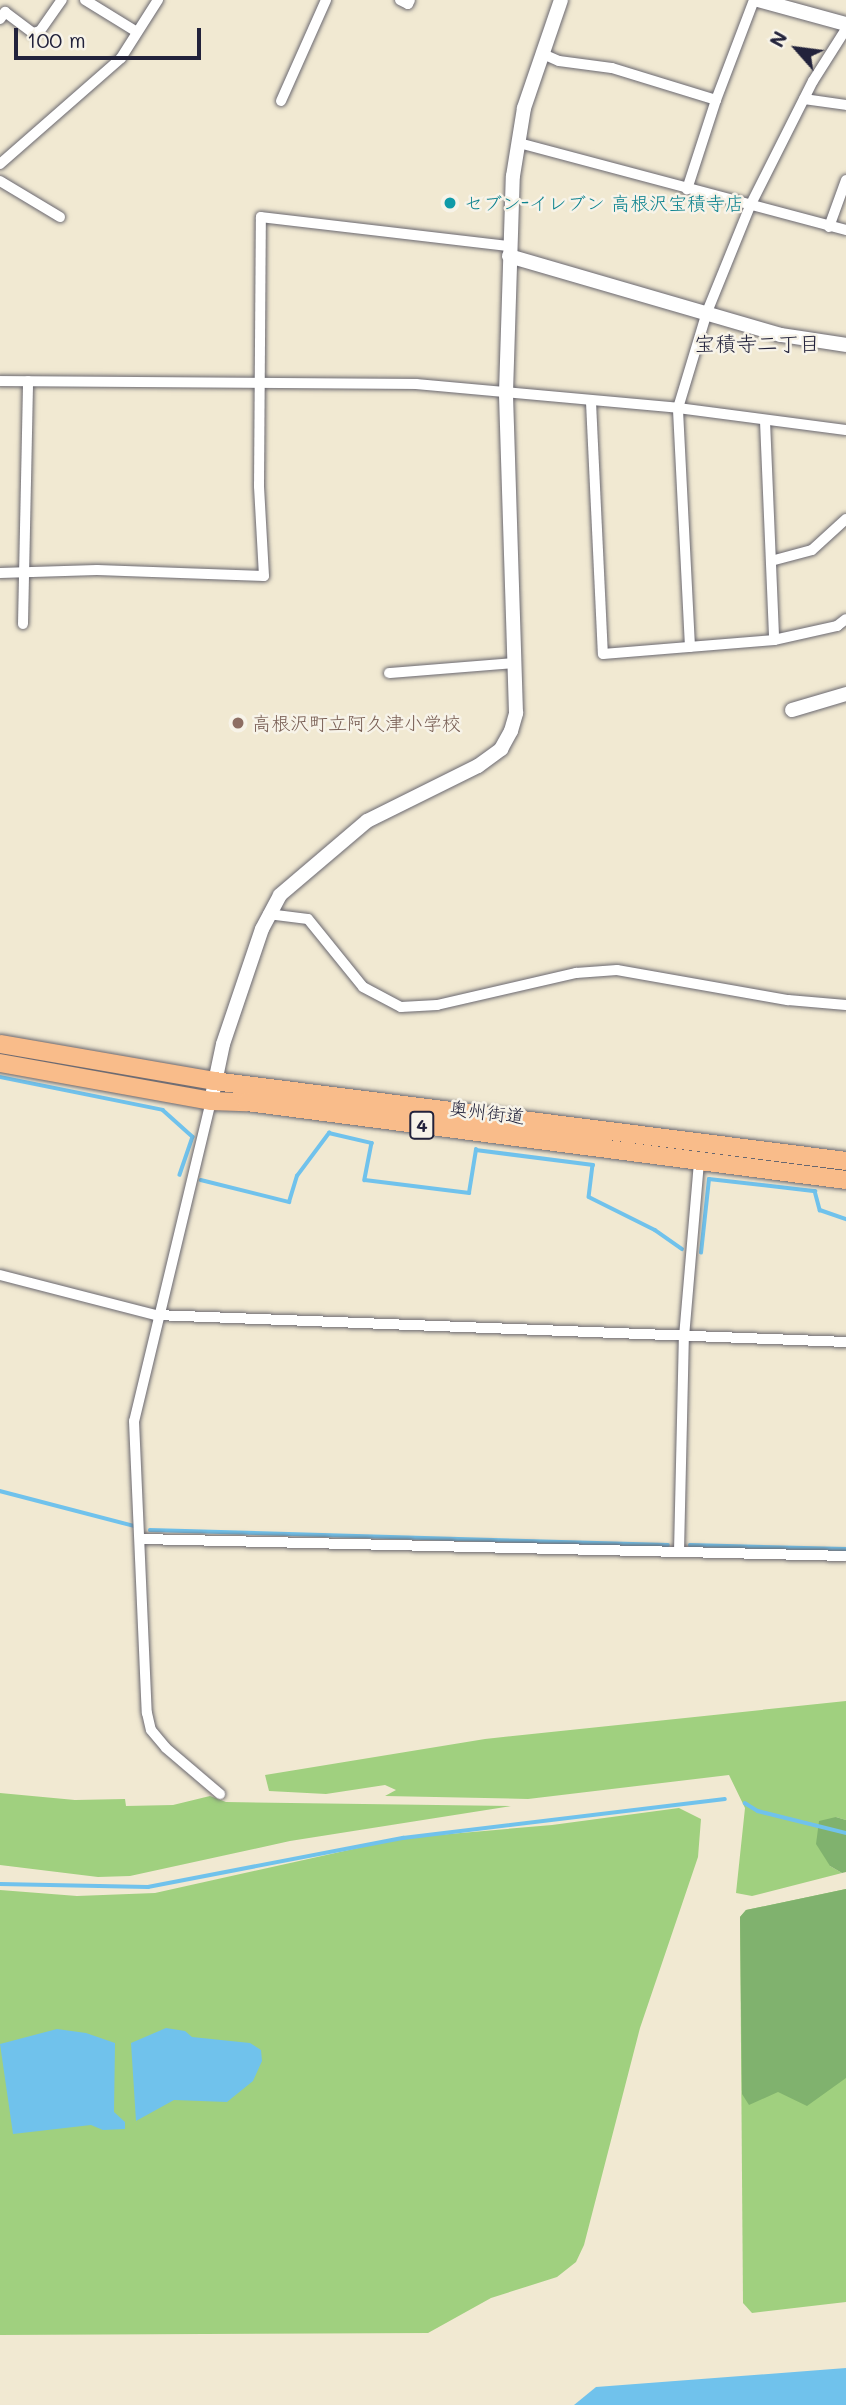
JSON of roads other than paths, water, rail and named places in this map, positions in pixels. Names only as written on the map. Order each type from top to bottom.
[{"type":"highway","name":"奥州街道","points":[[0,1044],[214,1081],[846,1161]]},
{"type":"highway","name":"奥州街道","points":[[0,1063],[211,1101],[247,1102],[846,1180]]},
{"type":"street","points":[[0,19],[5,12],[33,33],[40,31],[62,0]]},
{"type":"street","points":[[85,0],[137,32]]},
{"type":"street","points":[[0,164],[95,84],[121,58],[158,0]]},
{"type":"street","points":[[281,101],[326,0]]},
{"type":"street","points":[[400,0],[410,0]]},
{"type":"street","points":[[220,1794],[151,1730],[147,1713],[142,1539],[134,1421],[156,1315],[211,1101],[218,1058],[268,914],[288,885],[367,821],[478,766],[501,749],[516,713],[506,393],[509,251],[524,108],[561,0]]},
{"type":"street","points":[[687,189],[716,100],[756,0],[846,27],[804,99],[750,206],[707,312],[678,408],[690,647]]},
{"type":"street","points":[[543,54],[559,61],[612,68],[716,100]]},
{"type":"street","points":[[804,99],[846,105]]},
{"type":"street","points":[[519,143],[846,230]]},
{"type":"street","points":[[829,227],[846,180]]},
{"type":"street","points":[[0,181],[60,217]]},
{"type":"street","points":[[0,573],[264,576],[259,486],[262,382],[261,217],[509,251],[782,335],[846,345]]},
{"type":"street","points":[[0,381],[416,384],[678,408],[846,430]]},
{"type":"street","points":[[23,624],[28,573],[28,381]]},
{"type":"street","points":[[591,402],[603,654],[774,640],[837,626],[846,619]]},
{"type":"street","points":[[765,421],[774,640]]},
{"type":"street","points":[[771,561],[812,550],[846,519]]},
{"type":"street","points":[[389,673],[513,663]]},
{"type":"street","points":[[792,710],[846,694]]},
{"type":"street","points":[[268,914],[308,919],[363,987],[401,1007],[437,1005],[576,974],[617,970],[846,1005]]},
{"type":"street","points":[[679,1552],[684,1337],[699,1161]]},
{"type":"street","points":[[0,1276],[156,1315],[846,1342]]},
{"type":"street","points":[[142,1539],[846,1556]]},
{"type":"water","points":[[166,2028],[185,2031],[192,2037],[250,2043],[261,2050],[262,2061],[253,2081],[227,2102],[174,2100],[136,2121],[131,2043]]},
{"type":"water","points":[[57,2029],[86,2033],[115,2043],[114,2112],[125,2122],[125,2129],[103,2130],[91,2125],[13,2134],[0,2044]]},
{"type":"water","points":[[846,2368],[846,2405],[574,2405],[596,2387]]},
{"type":"waterway","points":[[0,1077],[163,1110],[193,1137],[180,1175]]},
{"type":"waterway","points":[[201,1180],[289,1202],[297,1176],[329,1133],[372,1143],[365,1180],[469,1193],[476,1150],[593,1165],[589,1197],[655,1230],[682,1249]]},
{"type":"waterway","points":[[701,1253],[709,1179],[815,1191],[820,1210],[846,1219]]},
{"type":"waterway","points":[[0,1491],[134,1526]]},
{"type":"waterway","points":[[150,1530],[668,1545]]},
{"type":"waterway","points":[[690,1545],[846,1549]]},
{"type":"waterway","points":[[0,1884],[148,1887],[403,1838],[725,1799]]},
{"type":"waterway","points":[[745,1803],[758,1811],[846,1833]]},
{"type":"place","name":"セブン-イレブン 高根沢宝積寺店","points":[[450,203]]},
{"type":"place","name":"高根沢町立阿久津小学校","points":[[238,723]]},
{"type":"district","name":"宝積寺二丁目","points":[[757,343]]}]
